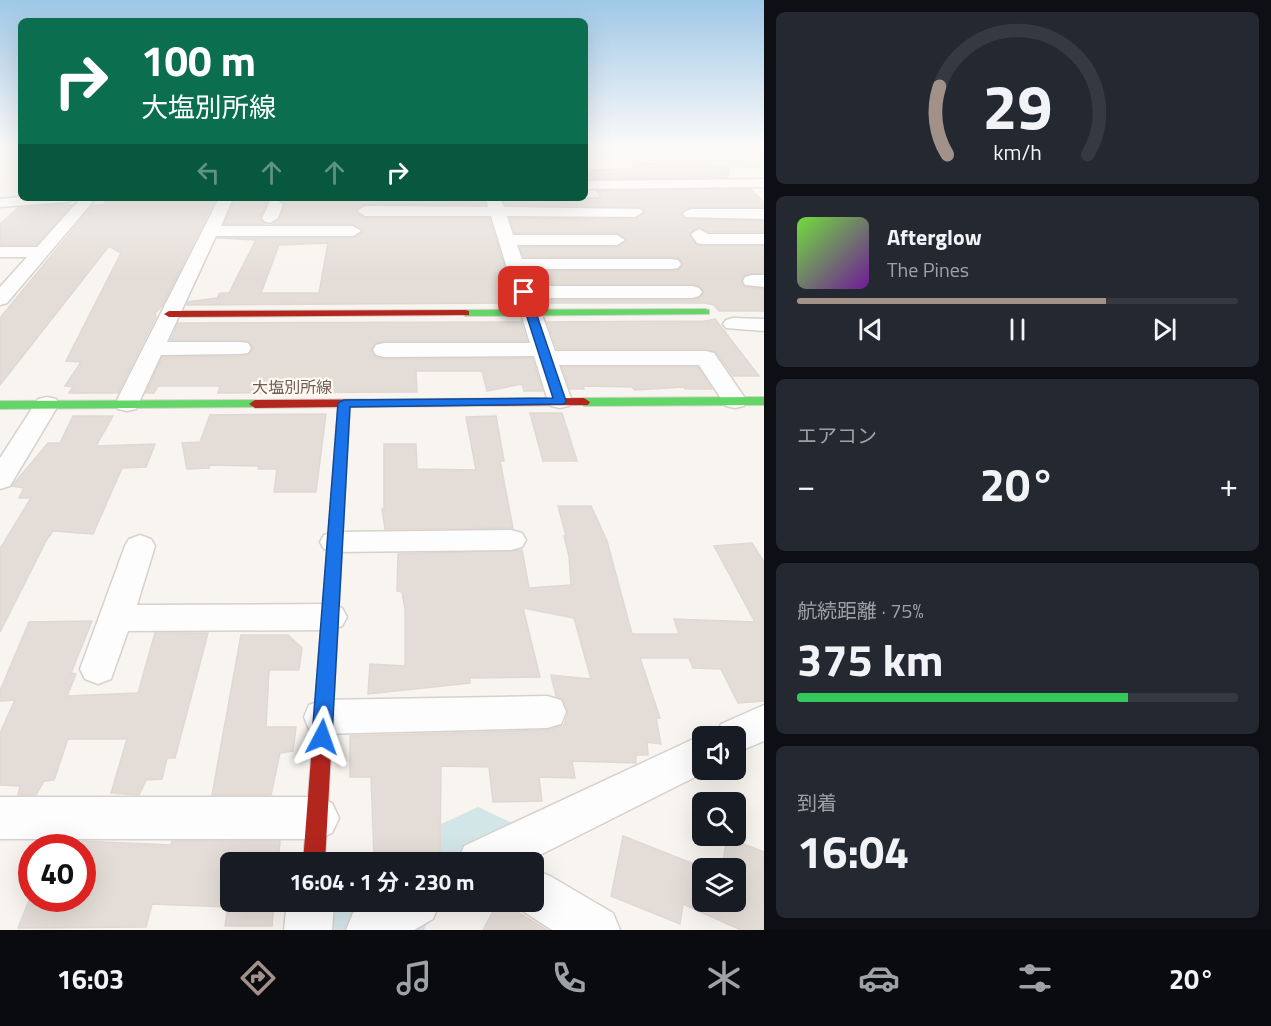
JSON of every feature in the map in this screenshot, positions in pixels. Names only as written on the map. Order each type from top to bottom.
[{"type":"street","points":[[0,203],[27,201]]},
{"type":"street","points":[[0,298],[86,201]]},
{"type":"street","points":[[127,405],[225,201]]},
{"type":"street","points":[[495,205],[560,401]]},
{"type":"street","points":[[365,211],[495,205],[635,212]]},
{"type":"street","points":[[213,225],[272,211],[307,219]]},
{"type":"street","points":[[691,214],[764,214]]},
{"type":"street","points":[[213,225],[353,231]]},
{"type":"street","points":[[699,234],[703,238],[764,239]]},
{"type":"street","points":[[507,240],[617,240]]},
{"type":"street","points":[[0,252],[42,252]]},
{"type":"street","points":[[515,264],[672,264]]},
{"type":"street","points":[[0,268],[28,268]]},
{"type":"street","points":[[524,292],[692,292]]},
{"type":"street","points":[[169,314],[705,312]]},
{"type":"street","points":[[733,324],[764,325]]},
{"type":"street","points":[[152,349],[240,348]]},
{"type":"street","points":[[384,350],[425,356],[544,354],[706,358],[735,401]]},
{"type":"street","name":"大塩別所線","points":[[0,405],[764,400]]},
{"type":"street","points":[[315,852],[344,403]]},
{"type":"street","points":[[0,480],[47,405]]},
{"type":"street","points":[[335,542],[511,540]]},
{"type":"street","points":[[98,669],[140,546]]},
{"type":"street","points":[[115,618],[330,617]]},
{"type":"street","points":[[323,717],[547,712]]},
{"type":"street","points":[[503,852],[692,758]]},
{"type":"street","points":[[0,818],[317,818]]},
{"type":"street","points":[[544,898],[596,930]]},
{"type":"street","points":[[308,930],[310,912]]},
{"type":"building","points":[[752,190],[764,202],[764,207],[691,207],[681,214],[686,219],[764,221],[764,232],[709,232],[698,227],[689,234],[697,245],[764,246],[764,273],[744,275],[741,280],[745,287],[764,289],[764,311],[719,311],[714,305],[705,303],[540,303],[539,300],[692,300],[700,298],[704,292],[700,286],[692,284],[534,284],[529,271],[672,271],[680,269],[683,264],[680,259],[672,257],[524,257],[520,247],[617,247],[627,239],[617,233],[515,233],[510,218],[635,219],[644,214],[645,210],[640,207],[505,205],[503,201],[588,201],[588,198],[601,198],[597,191]]},
{"type":"building","points":[[106,201],[214,201],[162,306],[155,313],[156,317],[118,393],[69,393],[73,387],[65,386],[81,362],[66,361],[121,253],[109,246],[0,385],[0,318],[93,205],[103,205]]},
{"type":"building","points":[[234,201],[268,201],[260,217],[265,224],[224,224]]},
{"type":"building","points":[[281,201],[484,201],[485,205],[365,204],[355,212],[365,218],[489,218],[516,303],[187,305],[188,302],[217,298],[220,293],[229,293],[256,240],[217,238],[353,238],[363,232],[353,224],[273,224],[280,219],[285,205]],"holes":[[[328,243],[319,293],[261,293],[279,245]]]},
{"type":"building","points":[[72,205],[36,245],[0,245],[0,224],[18,208]]},
{"type":"building","points":[[715,319],[759,376],[733,376],[716,352],[707,349],[557,349],[547,322],[705,321]]},
{"type":"building","points":[[521,322],[527,341],[384,341],[374,344],[371,351],[375,357],[384,359],[532,358],[543,391],[524,391],[522,384],[487,391],[482,371],[416,371],[417,392],[218,393],[220,386],[158,386],[154,393],[146,393],[162,357],[240,356],[248,355],[253,349],[250,342],[240,340],[171,340],[178,323]]},
{"type":"building","points":[[562,367],[698,367],[712,389],[685,389],[684,387],[635,390],[632,387],[583,386],[584,389],[570,389]]},
{"type":"building","points":[[530,413],[562,413],[577,461],[543,461]]},
{"type":"building","points":[[326,414],[316,492],[274,492],[277,469],[258,469],[259,466],[210,465],[209,468],[187,469],[182,443],[200,442],[210,415]]},
{"type":"building","points":[[73,416],[113,416],[96,446],[155,444],[146,467],[122,468],[93,534],[53,531],[0,632],[0,549],[31,498],[19,498],[24,488],[12,486],[48,443],[60,443]]},
{"type":"building","points":[[496,416],[504,461],[500,461],[513,528],[385,529],[382,509],[384,509],[384,444],[416,444],[417,469],[476,470],[466,417]]},
{"type":"building","points":[[558,506],[591,506],[607,541],[632,634],[679,634],[674,619],[755,622],[714,546],[752,543],[764,562],[764,701],[738,703],[721,669],[693,668],[689,658],[640,658],[660,718],[656,718],[661,744],[647,742],[648,755],[636,755],[636,763],[572,761],[575,778],[539,777],[542,801],[493,802],[489,767],[441,766],[440,852],[374,852],[371,777],[350,777],[350,736],[548,730],[564,725],[568,713],[563,699],[556,696],[551,675],[591,679],[574,618],[523,608],[540,677],[470,678],[470,683],[368,694],[370,664],[405,666],[405,609],[402,592],[397,591],[398,554],[522,550],[529,588],[571,585],[569,556],[564,536],[566,536]]},
{"type":"building","points":[[92,621],[71,673],[76,674],[67,696],[138,693],[155,633],[208,633],[175,758],[167,758],[162,779],[146,780],[139,795],[111,793],[127,739],[68,739],[54,780],[44,781],[36,795],[18,795],[20,786],[0,785],[0,733],[15,700],[0,701],[0,691],[29,622]]},
{"type":"building","points":[[241,635],[288,635],[302,648],[299,670],[269,670],[266,727],[296,727],[293,751],[280,753],[271,795],[212,795]]},
{"type":"building","points":[[623,836],[692,863],[692,908],[683,904],[680,924],[611,896]]},
{"type":"building","points":[[172,841],[280,841],[279,852],[220,852],[220,907],[152,904],[146,927],[18,928],[24,912],[96,912],[96,842],[171,845]]},
{"type":"building","points":[[746,845],[764,852],[764,930],[741,930],[701,912],[746,912],[746,858],[724,858],[726,846]]},
{"type":"building","points":[[227,912],[273,912],[272,926],[225,926]]},
{"type":"building","points":[[493,912],[517,912],[547,930],[483,930]]},
{"type":"waterway","points":[[474,852],[478,850],[481,852]]},
{"type":"waterway","points":[[342,930],[373,912]]},
{"type":"traffic: fast","points":[[465,313],[705,312]]},
{"type":"traffic: fast","points":[[584,402],[764,401]]},
{"type":"traffic: fast","points":[[0,405],[255,404]]},
{"type":"traffic: jam","points":[[169,314],[465,313]]},
{"type":"traffic: jam","points":[[255,404],[584,402]]},
{"type":"traffic: jam","points":[[315,852],[344,403]]},
{"type":"route","points":[[322,737],[344,403],[560,401],[524,292]]}]
